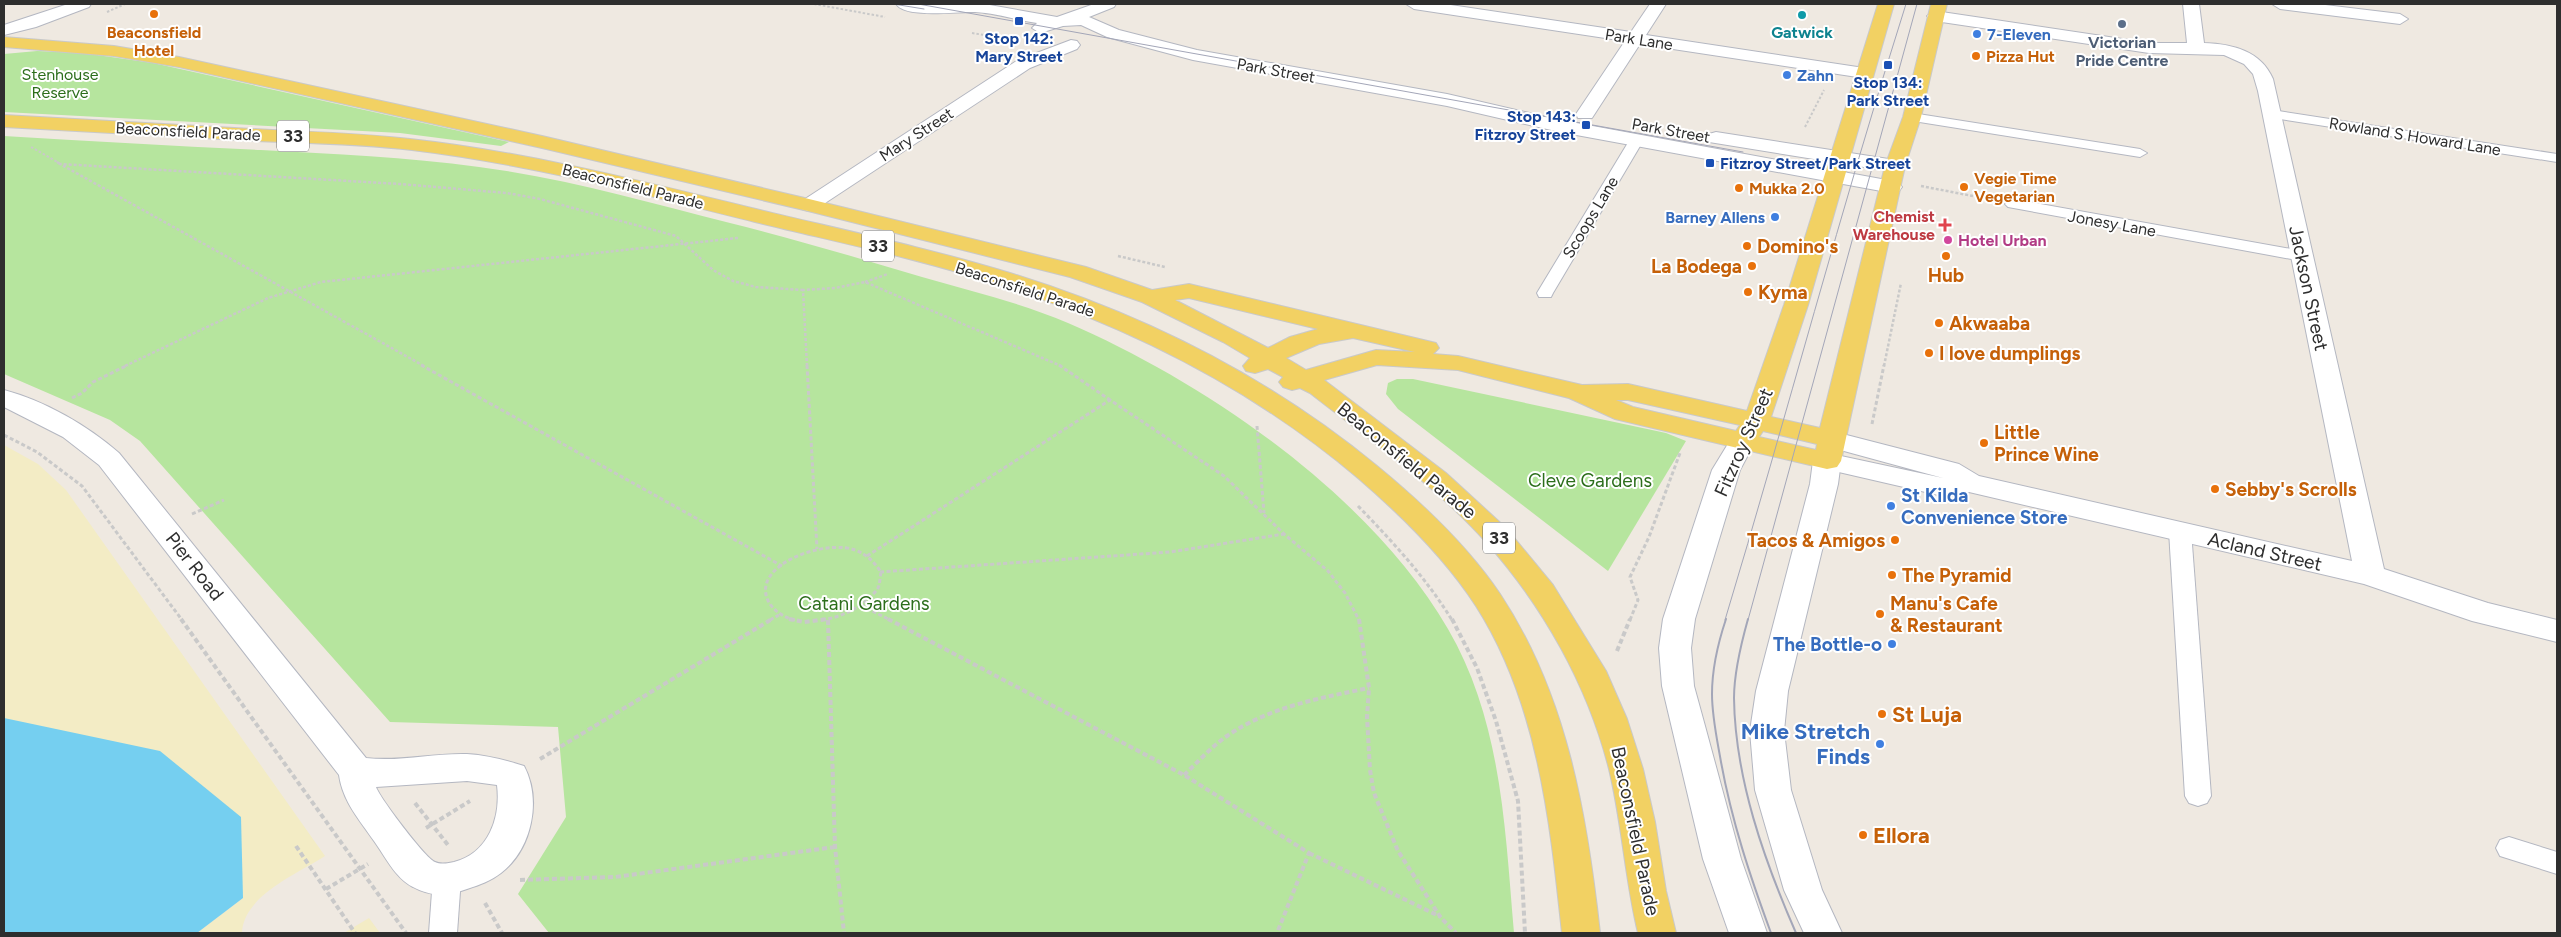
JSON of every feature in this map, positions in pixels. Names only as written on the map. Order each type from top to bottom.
[{"type":"main road","name":"Fitzroy Street","points":[[1750,430],[1796,305],[1886,4]]},
{"type":"main road","points":[[1829,450],[1893,178],[1912,117],[1937,10]]},
{"type":"main road","name":"Beaconsfield Parade","points":[[5,41],[132,54],[234,73],[542,142],[809,205],[1078,272],[1150,297],[1232,337],[1305,379],[1398,448],[1485,524],[1534,581],[1570,636],[1604,701],[1626,769],[1637,822],[1647,890],[1657,931]]},
{"type":"main road","name":"Beaconsfield Parade","points":[[4,121],[387,142],[557,167],[938,261],[1031,287],[1120,322],[1245,384],[1324,438],[1381,483],[1416,515],[1464,568],[1497,614],[1523,664],[1537,699],[1550,742],[1567,822],[1581,933]]},
{"type":"main road","name":"Beaconsfield Parade","points":[[1150,297],[1189,292],[1423,346],[1458,363]]},
{"type":"main road","name":"Beaconsfield Parade","points":[[1245,384],[1268,358],[1286,347],[1339,332],[1366,333]]},
{"type":"main road","name":"Beaconsfield Parade","points":[[1245,384],[1305,379],[1376,358],[1458,363],[1578,392],[1624,413],[1750,430],[1829,450]]},
{"type":"street","points":[[904,4],[940,10],[975,7],[1060,22]]},
{"type":"street","points":[[1024,64],[1034,36],[1041,28],[1108,4]]},
{"type":"street","points":[[1101,28],[1113,15],[1118,4]]},
{"type":"street","name":"Park Lane","points":[[1414,4],[1864,73]]},
{"type":"street","points":[[1585,114],[1658,4]]},
{"type":"street","points":[[2191,4],[2196,46]]},
{"type":"street","points":[[2280,4],[2400,20]]},
{"type":"street","points":[[5,41],[75,7]]},
{"type":"street","points":[[45,44],[48,30],[75,7]]},
{"type":"street","points":[[940,10],[946,17],[1003,29]]},
{"type":"street","name":"Jackson Street","points":[[1937,10],[2149,48],[2180,50],[2196,46],[2226,51],[2253,62],[2260,70],[2272,114],[2370,575]]},
{"type":"street","name":"Park Street","points":[[1060,22],[1085,22],[1133,40],[1174,47],[1193,55],[1447,100],[1636,142],[1838,167]]},
{"type":"street","name":"Mary Street","points":[[809,205],[1024,64],[1087,46],[1103,33],[1101,28]]},
{"type":"street","name":"Park Street","points":[[1034,36],[1050,44],[1087,46],[1160,58],[1193,55]]},
{"type":"street","name":"Park Street","points":[[1447,100],[1515,105],[1585,114],[1893,178]]},
{"type":"street","name":"Pier Road","points":[[4,398],[41,414],[83,437],[109,459],[356,771],[361,794],[420,872],[433,879],[458,876]]},
{"type":"street","name":"Fitzroy Street","points":[[1748,933],[1730,885],[1686,718],[1678,686],[1675,648],[1679,619],[1726,470],[1750,430]]},
{"type":"street","points":[[1822,933],[1803,890],[1790,849],[1773,790],[1768,756],[1769,711],[1824,484],[1829,450]]},
{"type":"street","name":"Acland Street","points":[[1829,450],[1947,488],[1970,483],[2370,575],[2483,613],[2557,631]]},
{"type":"street","points":[[356,771],[390,773],[465,767],[494,770],[512,776],[517,786],[517,800],[508,832],[494,857],[458,876]]},
{"type":"lane","name":"Rowland S Howard Lane","points":[[2272,114],[2557,158]]},
{"type":"lane","points":[[1912,117],[2140,154]]},
{"type":"lane","name":"Scoops Lane","points":[[1546,293],[1636,142]]},
{"type":"lane","name":"Jonesy Lane","points":[[2013,204],[2302,256]]},
{"type":"lane","points":[[2180,532],[2198,796]]},
{"type":"lane","points":[[2509,848],[2557,863]]},
{"type":"lane","points":[[443,933],[458,876]]},
{"type":"path","points":[[23,146],[31,147],[782,566]]},
{"type":"path","points":[[60,164],[400,184],[507,193],[540,199],[676,236],[688,243],[714,271],[739,284],[772,289],[835,288],[864,282],[895,271]]},
{"type":"path","points":[[1920,194],[1924,177]]},
{"type":"path","points":[[1893,178],[1922,187],[2013,204]]},
{"type":"path","points":[[41,414],[82,393],[94,382],[289,290],[321,282],[742,238]]},
{"type":"path","points":[[1871,431],[1902,281]]},
{"type":"path","points":[[864,282],[1056,363],[1224,476],[1284,534],[1328,571],[1345,593],[1359,618],[1369,688],[1369,752],[1374,793],[1398,851],[1442,918],[1456,933]]},
{"type":"path","points":[[803,290],[817,549]]},
{"type":"path","points":[[868,556],[1110,400]]},
{"type":"path","points":[[1263,428],[1257,424],[1264,513]]},
{"type":"path","points":[[4,435],[37,452],[82,486],[161,591],[406,933]]},
{"type":"path","points":[[1616,654],[1638,600],[1630,577],[1649,537],[1680,451]]},
{"type":"path","points":[[1356,504],[1396,545],[1439,599],[1459,631],[1477,668],[1496,721],[1518,801],[1525,933]]},
{"type":"path","points":[[880,572],[1170,552],[1284,534]]},
{"type":"path","points":[[846,547],[858,550],[868,556],[876,563],[880,572],[879,583],[872,595],[861,605],[846,614],[828,620],[810,622],[793,620],[779,615],[770,607],[766,597],[767,587],[772,576],[782,566],[804,553],[817,549],[846,547]]},
{"type":"path","points":[[861,605],[1184,775],[1309,852],[1442,918]]},
{"type":"path","points":[[326,889],[779,615]]},
{"type":"path","points":[[828,620],[835,847],[844,933]]},
{"type":"path","points":[[1184,775],[1227,736],[1249,724],[1300,704],[1369,688]]},
{"type":"path","points":[[296,846],[355,933]]},
{"type":"path","points":[[458,876],[519,880],[615,877],[835,847]]},
{"type":"path","points":[[1277,933],[1309,852]]},
{"type":"green space","name":"Stenhouse Reserve","points":[[37,51],[83,53],[153,63],[509,142],[501,146],[400,133],[4,112],[4,54]]},
{"type":"green space","name":"Catani Gardens","points":[[4,136],[397,158],[479,167],[542,177],[605,191],[778,236],[996,298],[1068,323],[1121,348],[1175,377],[1229,411],[1281,449],[1331,490],[1376,534],[1415,580],[1448,629],[1466,664],[1480,701],[1490,739],[1498,777],[1503,816],[1514,933],[549,933],[518,894],[566,817],[558,727],[390,722],[140,441],[110,420],[4,374]]},
{"type":"green space","name":"Cleve Gardens","points":[[1397,379],[1413,379],[1666,433],[1686,441],[1608,571],[1398,409],[1386,394],[1388,383]]},
{"type":"sand","points":[[4,445],[38,464],[66,490],[325,856],[273,887],[261,897],[251,908],[245,920],[242,933],[197,933],[243,898],[18,722],[4,718]]},
{"type":"sand","points":[[369,918],[380,933],[344,933]]},
{"type":"water","points":[[4,718],[160,751],[241,817],[243,898],[197,933],[4,933]]},
{"type":"tram line","points":[[893,4],[924,9]]},
{"type":"tram line","points":[[918,4],[1743,152]]},
{"type":"tram line","points":[[1725,620],[1859,157],[1906,4]]},
{"type":"tram line","points":[[1748,620],[1917,4]]},
{"type":"tram line","points":[[1726,619],[1713,675],[1712,703],[1715,728],[1725,784],[1736,827],[1771,933]]},
{"type":"tram line","points":[[1748,619],[1738,658],[1734,688],[1740,758],[1753,818],[1773,877],[1796,933]]},
{"type":"place","name":"Beaconsfield Hotel","points":[[154,14]]},
{"type":"place","name":"Gatwick","points":[[1802,15]]},
{"type":"place","name":"Stop 142: Mary Street","points":[[1019,21]]},
{"type":"place","name":"Victorian Pride Centre","points":[[2122,24]]},
{"type":"place","name":"7-Eleven","points":[[1977,34]]},
{"type":"place","name":"Pizza Hut","points":[[1976,56]]},
{"type":"place","name":"Stop 134: Park Street","points":[[1888,65]]},
{"type":"place","name":"Zahn","points":[[1787,75]]},
{"type":"place","name":"Stop 143: Fitzroy Street","points":[[1586,125]]},
{"type":"place","name":"Fitzroy Street/Park Street","points":[[1710,163]]},
{"type":"place","name":"Vegie Time Vegetarian","points":[[1964,187]]},
{"type":"place","name":"Mukka 2.0","points":[[1739,188]]},
{"type":"place","name":"Barney Allens","points":[[1775,217]]},
{"type":"place","name":"Chemist Warehouse","points":[[1945,225]]},
{"type":"place","name":"Hotel Urban","points":[[1948,240]]},
{"type":"place","name":"Domino's","points":[[1747,246]]},
{"type":"place","name":"Hub","points":[[1946,256]]},
{"type":"place","name":"La Bodega","points":[[1752,266]]},
{"type":"place","name":"Kyma","points":[[1748,292]]},
{"type":"place","name":"Akwaaba","points":[[1939,323]]},
{"type":"place","name":"I love dumplings","points":[[1929,353]]},
{"type":"place","name":"Little Prince Wine","points":[[1984,443]]},
{"type":"place","name":"Sebby's Scrolls","points":[[2215,489]]},
{"type":"place","name":"St Kilda Convenience Store","points":[[1891,506]]},
{"type":"place","name":"Tacos & Amigos","points":[[1895,540]]},
{"type":"place","name":"The Pyramid","points":[[1892,575]]},
{"type":"place","name":"Manu's Cafe & Restaurant","points":[[1880,614]]},
{"type":"place","name":"The Bottle-o","points":[[1892,644]]},
{"type":"place","name":"St Luja","points":[[1882,714]]},
{"type":"place","name":"Mike Stretch Finds","points":[[1880,744]]},
{"type":"place","name":"Ellora","points":[[1863,835]]}]
